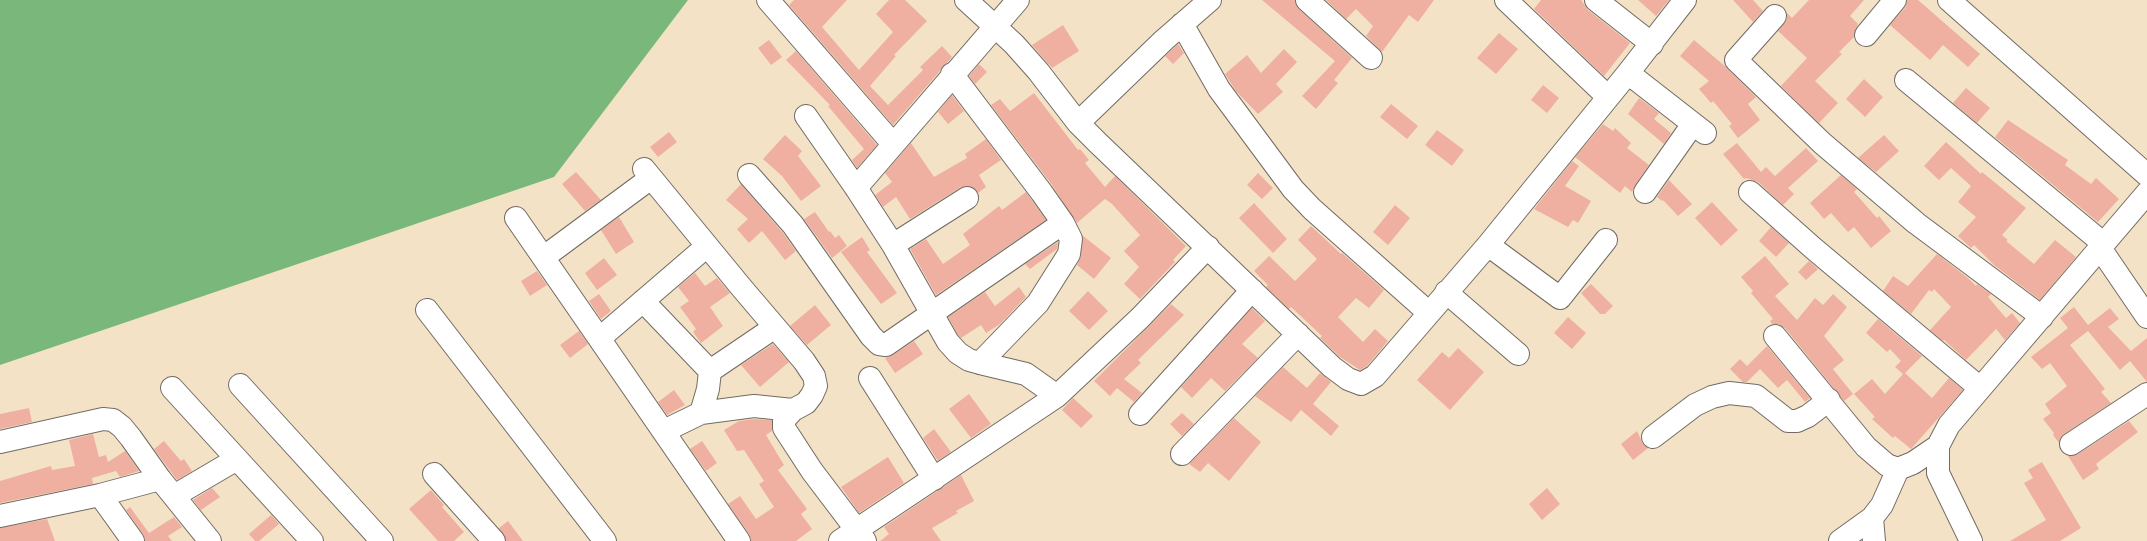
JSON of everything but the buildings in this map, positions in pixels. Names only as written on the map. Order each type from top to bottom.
[{"type":"street","points":[[856,188],[952,74],[1018,0]]},
{"type":"street","points":[[1078,124],[1182,24],[1210,0]]},
{"type":"street","points":[[1307,0],[1371,58]]},
{"type":"street","points":[[1506,0],[1608,97]]},
{"type":"street","points":[[1596,0],[1652,44]]},
{"type":"street","points":[[968,1],[995,25],[1038,71],[1078,124],[1208,247],[1332,368],[1348,379],[1361,384],[1375,376],[1488,245],[1652,44],[1685,0]]},
{"type":"street","points":[[1866,35],[1895,0]]},
{"type":"street","points":[[1949,0],[2147,175]]},
{"type":"street","points":[[760,3],[893,144]]},
{"type":"street","points":[[1775,16],[1736,60],[1822,142],[1916,223],[2042,317]]},
{"type":"street","points":[[1182,24],[1219,89],[1293,189],[1312,209],[1429,313]]},
{"type":"street","points":[[1628,73],[1699,128],[1646,192]]},
{"type":"street","points":[[952,74],[1063,223],[1071,239],[1069,254],[1054,280],[1038,303],[980,363]]},
{"type":"street","points":[[1906,80],[2102,246],[2147,317]]},
{"type":"street","points":[[806,116],[893,245],[948,342],[958,353],[969,360],[1026,374],[1057,396]]},
{"type":"street","points":[[544,257],[648,174],[804,361],[814,376],[816,386],[812,395],[806,403],[793,410],[784,420],[784,428],[854,537],[934,479],[1057,396],[1140,318],[1208,247]]},
{"type":"street","points":[[749,175],[793,225],[871,336],[879,344],[886,345],[895,341],[932,313],[1063,223]]},
{"type":"street","points":[[1750,192],[1813,248],[1980,388]]},
{"type":"street","points":[[1971,541],[1938,473],[1938,446],[1949,425],[2147,193]]},
{"type":"street","points":[[893,245],[967,198]]},
{"type":"street","points":[[516,218],[739,541]]},
{"type":"street","points":[[1488,245],[1560,298],[1606,240]]},
{"type":"street","points":[[600,338],[707,246]]},
{"type":"street","points":[[1140,414],[1252,290]]},
{"type":"street","points":[[1446,292],[1518,354]]},
{"type":"street","points":[[644,301],[710,371]]},
{"type":"street","points":[[427,310],[605,541]]},
{"type":"street","points":[[702,413],[708,389],[710,371],[775,327]]},
{"type":"street","points":[[1182,454],[1298,334]]},
{"type":"street","points":[[1775,336],[1830,400],[1866,447],[1886,465],[1898,469],[1913,463],[1938,446]]},
{"type":"street","points":[[870,378],[934,479]]},
{"type":"street","points":[[240,385],[382,541]]},
{"type":"street","points":[[172,388],[312,541]]},
{"type":"street","points":[[1653,437],[1695,405],[1712,397],[1729,393],[1756,396],[1788,421],[1797,421],[1808,416],[1830,400]]},
{"type":"street","points":[[2071,444],[2147,394]]},
{"type":"street","points":[[664,431],[702,413],[754,406],[793,410]]},
{"type":"street","points":[[0,442],[103,419],[113,420],[122,427],[131,438],[160,479],[210,541]]},
{"type":"street","points":[[174,496],[237,459]]},
{"type":"street","points":[[1840,541],[1872,518],[1882,505],[1898,469]]},
{"type":"street","points":[[434,474],[494,541]]},
{"type":"street","points":[[0,516],[100,495],[160,479]]},
{"type":"street","points":[[100,495],[133,541]]},
{"type":"street","points":[[1872,518],[1874,541]]},
{"type":"green space","points":[[0,0],[688,0],[554,177],[0,365]]}]
